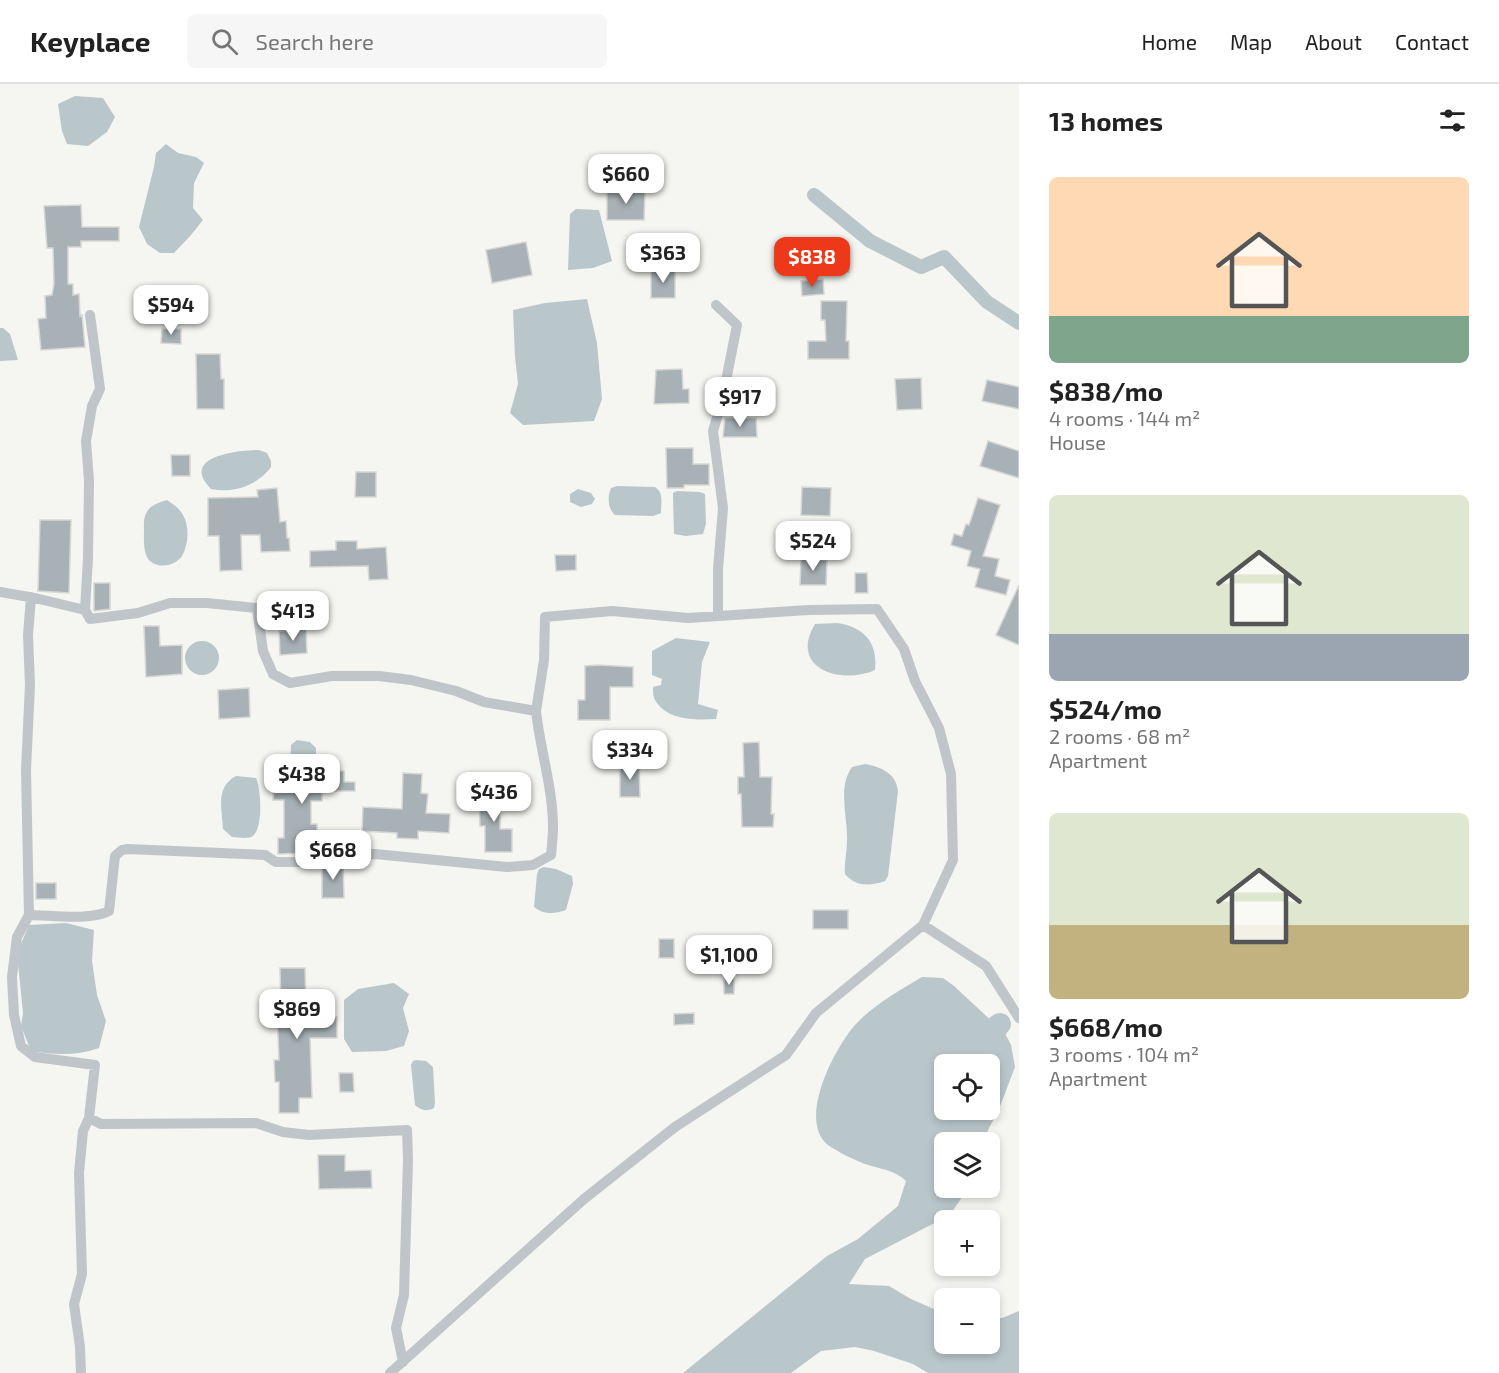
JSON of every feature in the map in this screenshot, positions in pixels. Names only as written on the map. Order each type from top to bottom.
[{"type":"street","points":[[716,305],[737,325],[722,401],[713,431],[723,508],[718,569],[718,616]]},
{"type":"street","points":[[90,315],[100,389],[92,406],[86,441],[88,536],[85,610],[90,619],[138,613],[170,603],[207,603],[257,608],[263,651],[273,674],[290,683],[332,676],[379,676],[411,680],[456,691],[483,702],[536,711]]},
{"type":"street","points":[[0,592],[85,610]]},
{"type":"street","points":[[31,597],[28,635],[30,685],[26,770],[28,915],[17,937],[12,977],[14,1015],[21,1046],[35,1057],[95,1065],[89,1118],[83,1131],[78,1173],[82,1274],[74,1304],[81,1373]]},
{"type":"street","points":[[28,915],[82,916],[109,911],[115,856],[122,850],[128,849],[265,855],[276,862],[302,862],[335,856],[375,854],[507,867],[532,865],[551,855],[553,826],[536,711],[544,660],[545,617],[612,611],[688,618],[809,610],[876,609],[904,650],[915,681],[939,728],[951,774],[953,860],[923,925],[816,1013],[786,1055],[675,1127],[584,1199],[390,1373]]},
{"type":"street","points":[[923,925],[986,966],[1019,1018]]},
{"type":"street","points":[[89,1118],[101,1124],[110,1125],[256,1123],[283,1132],[309,1136],[407,1130],[404,1295],[396,1328],[403,1362]]},
{"type":"shaded area","points":[[75,96],[103,98],[115,117],[107,132],[88,146],[67,144],[62,131],[58,104]]},
{"type":"shaded area","points":[[166,144],[178,153],[196,157],[204,163],[194,183],[193,208],[203,220],[174,253],[160,253],[147,244],[139,227],[156,153]]},
{"type":"shaded area","points":[[576,209],[599,210],[612,261],[593,268],[568,270],[570,214]]},
{"type":"shaded area","points":[[587,299],[597,343],[602,399],[594,421],[523,425],[510,413],[518,384],[513,310],[545,303]]},
{"type":"shaded area","points":[[0,328],[10,334],[18,360],[0,361]]},
{"type":"shaded area","points":[[259,450],[267,453],[271,467],[259,479],[244,487],[228,490],[211,489],[203,478],[202,469],[206,463],[215,458],[226,454]]},
{"type":"shaded area","points":[[617,486],[655,487],[661,495],[661,513],[653,516],[615,515],[611,510],[609,499],[611,488]]},
{"type":"shaded area","points":[[578,489],[591,493],[595,499],[592,504],[581,507],[570,502],[570,494]]},
{"type":"shaded area","points":[[677,491],[705,494],[706,524],[703,534],[686,536],[674,534],[673,493]]},
{"type":"shaded area","points":[[167,500],[178,508],[184,517],[187,540],[182,556],[174,563],[164,566],[154,564],[147,557],[144,523],[146,513],[152,506]]},
{"type":"shaded area","points":[[837,623],[855,628],[867,637],[874,651],[875,670],[862,674],[834,674],[822,670],[813,662],[808,652],[808,640],[815,624]]},
{"type":"shaded area","points":[[676,638],[710,642],[702,662],[698,704],[718,710],[716,719],[674,716],[660,707],[654,699],[653,687],[661,685],[662,679],[652,675],[652,651]]},
{"type":"shaded area","points":[[202,641],[214,646],[219,658],[214,670],[202,675],[190,670],[185,658],[190,646]]},
{"type":"shaded area","points":[[297,740],[310,742],[316,748],[316,765],[312,775],[306,777],[294,775],[290,770],[291,745]]},
{"type":"shaded area","points":[[865,764],[877,767],[891,775],[898,791],[888,876],[885,881],[874,884],[859,883],[845,874],[847,832],[845,784],[852,767]]},
{"type":"shaded area","points":[[236,776],[256,778],[258,783],[260,819],[255,833],[249,838],[232,837],[223,829],[222,792],[229,781]]},
{"type":"shaded area","points":[[544,867],[572,876],[573,884],[566,910],[549,913],[534,907],[537,874],[539,869]]},
{"type":"shaded area","points":[[66,923],[94,930],[92,961],[97,995],[106,1021],[99,1048],[65,1054],[31,1051],[21,1026],[23,1013],[17,953],[29,925]]},
{"type":"shaded area","points":[[922,977],[943,978],[1007,1037],[1011,1045],[1015,1067],[1000,1106],[1000,1054],[934,1054],[934,1120],[993,1120],[988,1132],[934,1132],[934,1198],[961,1198],[953,1210],[934,1210],[934,1223],[865,1259],[849,1284],[889,1286],[934,1309],[934,1354],[1000,1354],[1000,1318],[1019,1311],[1019,1373],[928,1373],[913,1364],[855,1347],[821,1351],[791,1373],[683,1373],[827,1256],[858,1239],[898,1206],[906,1181],[892,1172],[861,1162],[828,1145],[819,1134],[816,1119],[817,1102],[822,1085],[838,1050],[855,1025],[887,999]]},
{"type":"shaded area","points":[[394,983],[409,994],[403,1008],[409,1031],[404,1046],[386,1051],[352,1052],[344,1039],[344,1000],[358,989]]},
{"type":"shaded area","points":[[417,1060],[426,1061],[433,1067],[435,1103],[434,1108],[428,1110],[415,1105],[411,1065]]},
{"type":"building","points":[[607,190],[645,191],[644,220],[607,220]]},
{"type":"building","points":[[81,205],[82,227],[119,227],[119,241],[81,241],[81,247],[68,247],[68,284],[73,284],[73,295],[79,294],[85,347],[41,350],[38,319],[46,318],[45,296],[52,295],[54,284],[53,248],[47,248],[44,206]]},
{"type":"building","points":[[526,242],[532,275],[492,283],[486,250]]},
{"type":"building","points":[[825,256],[849,259],[849,272],[826,274]]},
{"type":"building","points":[[651,269],[675,269],[675,298],[651,298]]},
{"type":"building","points":[[823,279],[824,294],[802,296],[801,281]]},
{"type":"building","points":[[138,288],[163,288],[164,314],[139,314]]},
{"type":"building","points":[[821,301],[847,301],[846,341],[849,341],[849,359],[808,359],[808,341],[826,341],[825,320],[821,320]]},
{"type":"building","points":[[162,329],[181,329],[181,344],[161,343]]},
{"type":"building","points":[[196,354],[220,354],[221,379],[224,379],[224,409],[197,409]]},
{"type":"building","points":[[682,369],[683,389],[689,389],[689,403],[654,404],[656,370]]},
{"type":"building","points":[[921,378],[922,409],[897,410],[895,379]]},
{"type":"building","points":[[987,380],[1019,387],[1019,409],[982,401]]},
{"type":"building","points":[[725,418],[756,418],[757,437],[723,437]]},
{"type":"building","points":[[988,441],[1019,451],[1019,478],[980,466]]},
{"type":"building","points":[[666,448],[693,448],[693,464],[709,464],[709,485],[667,488]]},
{"type":"building","points":[[171,455],[190,455],[190,476],[172,476]]},
{"type":"building","points":[[356,472],[376,472],[376,497],[355,497]]},
{"type":"building","points":[[802,487],[831,488],[830,516],[801,515]]},
{"type":"building","points":[[277,488],[280,522],[286,521],[290,551],[261,552],[260,535],[241,535],[242,570],[220,571],[219,536],[208,536],[208,498],[258,497],[257,490]]},
{"type":"building","points":[[978,498],[1000,505],[983,556],[999,559],[995,576],[1010,580],[1006,595],[975,587],[980,569],[967,566],[971,551],[951,545],[954,534],[962,536],[966,524],[969,525]]},
{"type":"building","points":[[40,520],[71,520],[69,593],[38,591]]},
{"type":"building","points":[[336,541],[357,541],[357,549],[386,547],[388,579],[369,580],[368,566],[310,567],[310,551],[336,550]]},
{"type":"building","points":[[555,555],[576,555],[576,570],[556,571]]},
{"type":"building","points":[[801,559],[827,560],[826,585],[800,585]]},
{"type":"building","points":[[855,573],[867,573],[868,593],[855,593]]},
{"type":"building","points":[[94,583],[110,583],[110,609],[94,611]]},
{"type":"building","points":[[1019,585],[1019,645],[996,635]]},
{"type":"building","points":[[144,626],[159,626],[160,646],[182,645],[182,674],[146,677]]},
{"type":"building","points":[[306,629],[307,653],[280,655],[279,631]]},
{"type":"building","points":[[585,666],[633,667],[633,687],[610,687],[610,720],[578,720],[578,700],[585,700]]},
{"type":"building","points":[[249,688],[250,717],[219,719],[218,690]]},
{"type":"building","points":[[759,742],[760,777],[772,777],[773,827],[742,827],[738,777],[744,777],[743,743]]},
{"type":"building","points":[[275,757],[287,757],[286,781],[326,781],[326,771],[344,771],[344,782],[355,782],[355,791],[322,791],[322,801],[311,801],[311,824],[317,824],[317,836],[310,836],[310,853],[278,854],[278,838],[284,838],[284,800],[273,800]]},
{"type":"building","points":[[639,764],[640,797],[620,797],[620,765]]},
{"type":"building","points":[[403,773],[422,774],[421,793],[428,794],[426,813],[450,814],[449,833],[418,831],[418,839],[397,838],[397,833],[362,831],[363,807],[402,809]]},
{"type":"building","points":[[500,789],[500,829],[512,829],[512,852],[485,852],[485,826],[480,826],[479,790]]},
{"type":"building","points":[[343,863],[344,898],[322,898],[322,866]]},
{"type":"building","points":[[36,883],[56,883],[56,899],[36,899]]},
{"type":"building","points":[[813,910],[848,910],[848,929],[813,929]]},
{"type":"building","points":[[659,939],[674,939],[674,958],[659,958]]},
{"type":"building","points":[[280,968],[305,968],[306,1007],[309,1007],[309,1017],[337,1017],[337,1038],[310,1038],[312,1098],[299,1098],[299,1113],[279,1113],[279,1082],[275,1082],[274,1060],[279,1060],[277,1008],[281,1008]]},
{"type":"building","points":[[724,977],[734,977],[734,994],[724,994]]},
{"type":"building","points":[[694,1013],[694,1024],[674,1025],[674,1014]]},
{"type":"building","points":[[339,1073],[353,1073],[354,1092],[340,1092]]},
{"type":"building","points":[[318,1155],[345,1155],[345,1171],[371,1170],[372,1188],[319,1189]]},
{"type":"waterway","points":[[814,195],[870,241],[921,267],[944,257],[987,302],[1019,323]]},
{"type":"waterway","points":[[990,1054],[997,1026],[1000,1024]]}]
